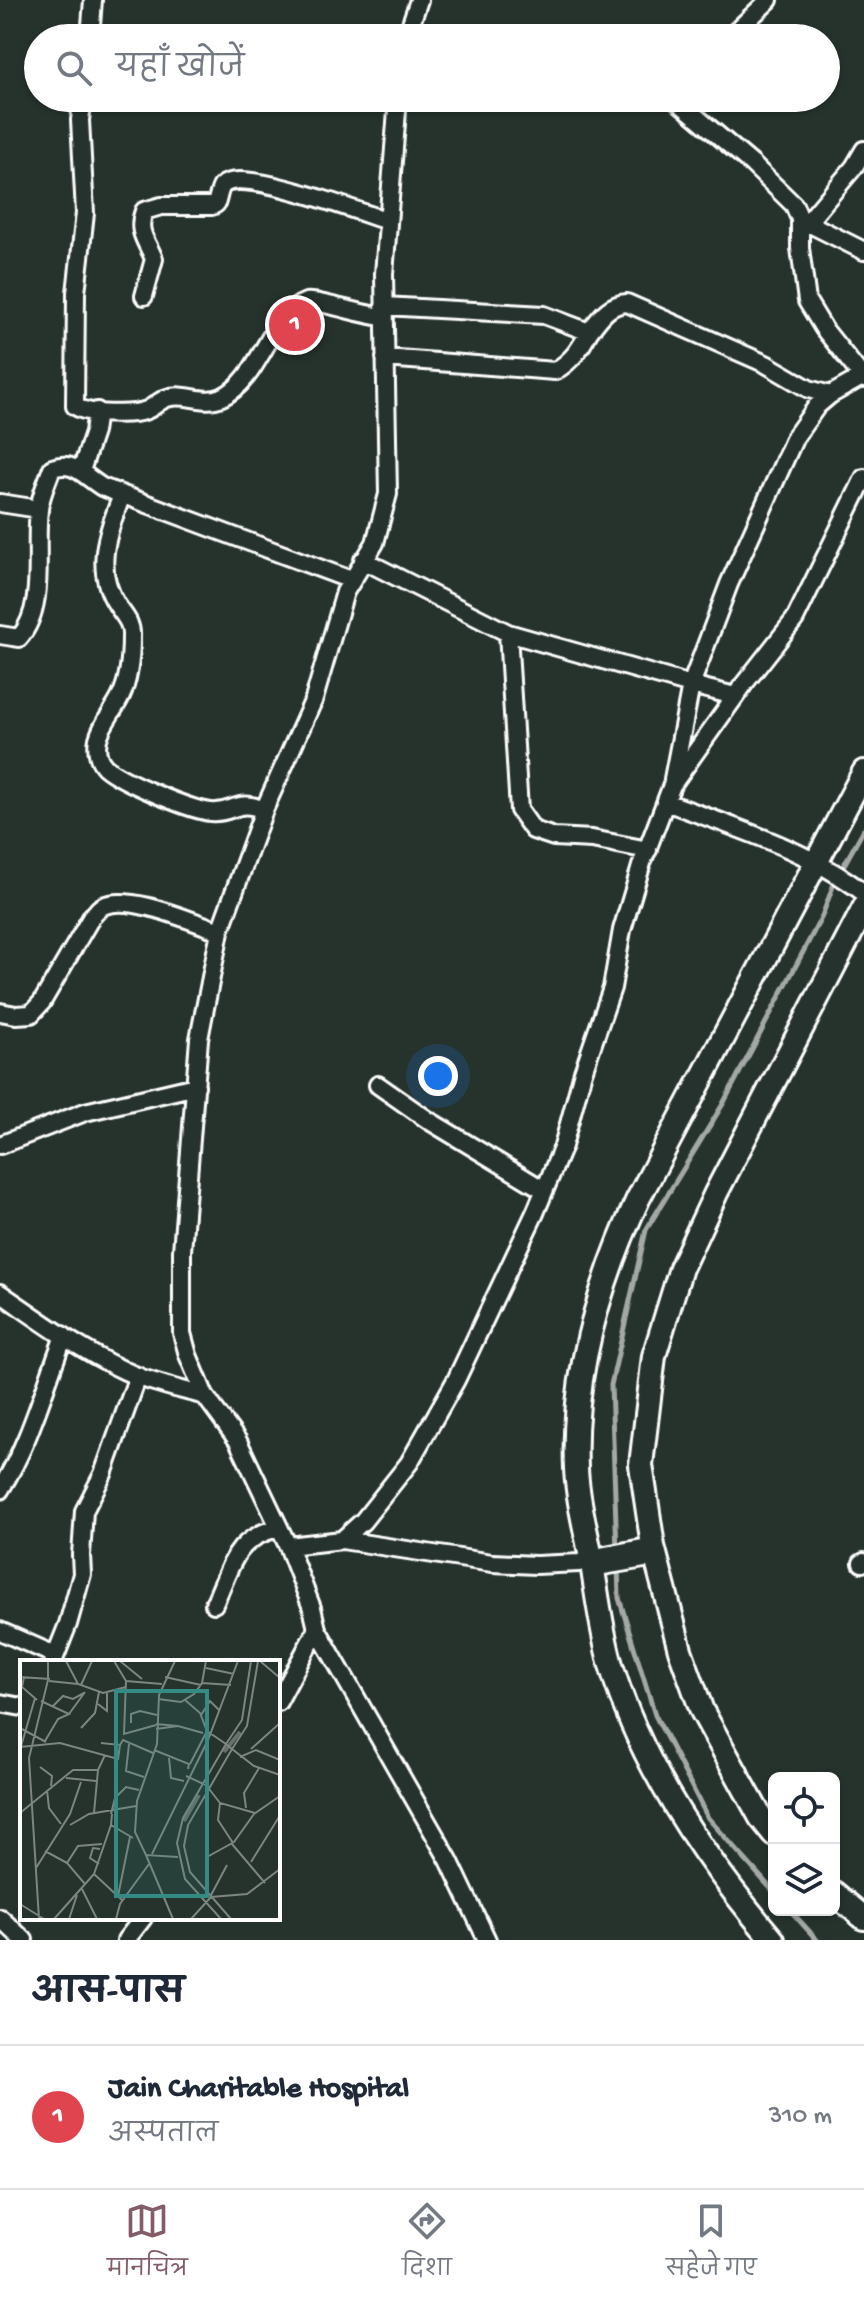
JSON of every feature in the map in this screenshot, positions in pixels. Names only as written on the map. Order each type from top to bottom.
[{"type":"street","points":[[91,24],[93,0]]},
{"type":"street","points":[[411,24],[419,0]]},
{"type":"street","points":[[744,24],[769,0]]},
{"type":"street","points":[[81,112],[85,213],[76,293],[73,397],[75,406],[81,410],[120,414],[142,412],[170,396],[209,401],[219,398],[250,371],[282,321],[306,302],[320,301],[338,309],[384,312],[544,315],[589,332]]},
{"type":"street","points":[[397,112],[387,221],[384,312],[388,494],[375,543],[351,580],[314,699],[264,810],[220,931],[201,1025],[182,1251],[182,1333],[205,1396],[238,1441],[288,1546],[317,1629],[449,1860],[487,1940]]},
{"type":"street","points":[[690,112],[773,182],[804,221],[864,251]]},
{"type":"street","points":[[342,1540],[363,1521],[409,1463],[456,1380],[544,1190],[563,1146],[583,1072],[612,988],[622,930],[672,785],[691,685],[729,584],[795,437],[817,406],[830,395],[863,378],[824,329],[807,301],[801,263],[804,221],[854,167],[864,150]]},
{"type":"street","points":[[144,296],[154,259],[143,239],[144,211],[161,206],[212,206],[216,204],[221,187],[225,184],[238,181],[278,186],[387,221]]},
{"type":"street","points":[[385,358],[555,371],[568,364],[609,308],[627,303],[766,364],[809,389],[830,395]]},
{"type":"street","points":[[81,471],[94,432],[97,411]]},
{"type":"street","points":[[0,635],[19,638],[33,616],[39,558],[39,509],[52,468],[69,465],[102,487],[351,580]]},
{"type":"street","points":[[672,785],[795,619],[864,478]]},
{"type":"street","points":[[122,495],[106,540],[103,566],[106,583],[126,616],[132,634],[125,685],[98,739],[98,757],[105,767],[128,781],[190,808],[214,813],[240,804],[264,810]]},
{"type":"street","points":[[0,503],[39,509]]},
{"type":"street","points":[[363,560],[508,633],[735,696]]},
{"type":"street","points":[[508,633],[519,810],[526,823],[533,830],[554,837],[592,839],[648,850]]},
{"type":"street","points":[[773,1940],[702,1849],[626,1709],[598,1611],[593,1562],[576,1471],[576,1433],[591,1324],[615,1248],[638,1199],[825,868],[864,772]]},
{"type":"street","points":[[666,802],[752,834],[825,868],[859,889]]},
{"type":"street","points":[[0,1012],[31,1014],[42,1002],[92,916],[101,907],[128,904],[153,908],[220,931]]},
{"type":"street","points":[[768,1827],[702,1711],[645,1553],[641,1465],[654,1356],[681,1268],[716,1193],[864,908]]},
{"type":"street","points":[[378,1085],[428,1120],[544,1190]]},
{"type":"street","points":[[0,1145],[85,1112],[196,1086]]},
{"type":"street","points":[[0,1293],[64,1336],[138,1376],[205,1396]]},
{"type":"street","points":[[0,1490],[23,1450],[64,1336]]},
{"type":"street","points":[[0,1631],[54,1659],[82,1574],[84,1511],[109,1460],[138,1376]]},
{"type":"street","points":[[214,1604],[239,1547],[260,1532],[278,1528]]},
{"type":"street","points":[[288,1546],[342,1540],[492,1563],[593,1562],[645,1553]]},
{"type":"street","points":[[280,1698],[317,1629]]},
{"type":"street","points":[[0,1703],[20,1707]]},
{"type":"street","points":[[840,1898],[864,1918]]},
{"type":"street","points":[[0,1918],[24,1940]]},
{"type":"street","points":[[126,1940],[141,1920]]},
{"type":"building","points":[[298,309],[311,318],[295,342],[282,333]]},
{"type":"waterway","points":[[617,1551],[611,1385],[646,1230],[723,1104],[864,829]]},
{"type":"waterway","points":[[618,1565],[619,1598],[655,1715],[708,1818],[768,1885]]},
{"type":"waterway","points":[[795,1916],[817,1940]]},
{"type":"place","name":"Jain Charitable Hospital","points":[[295,325]]}]
